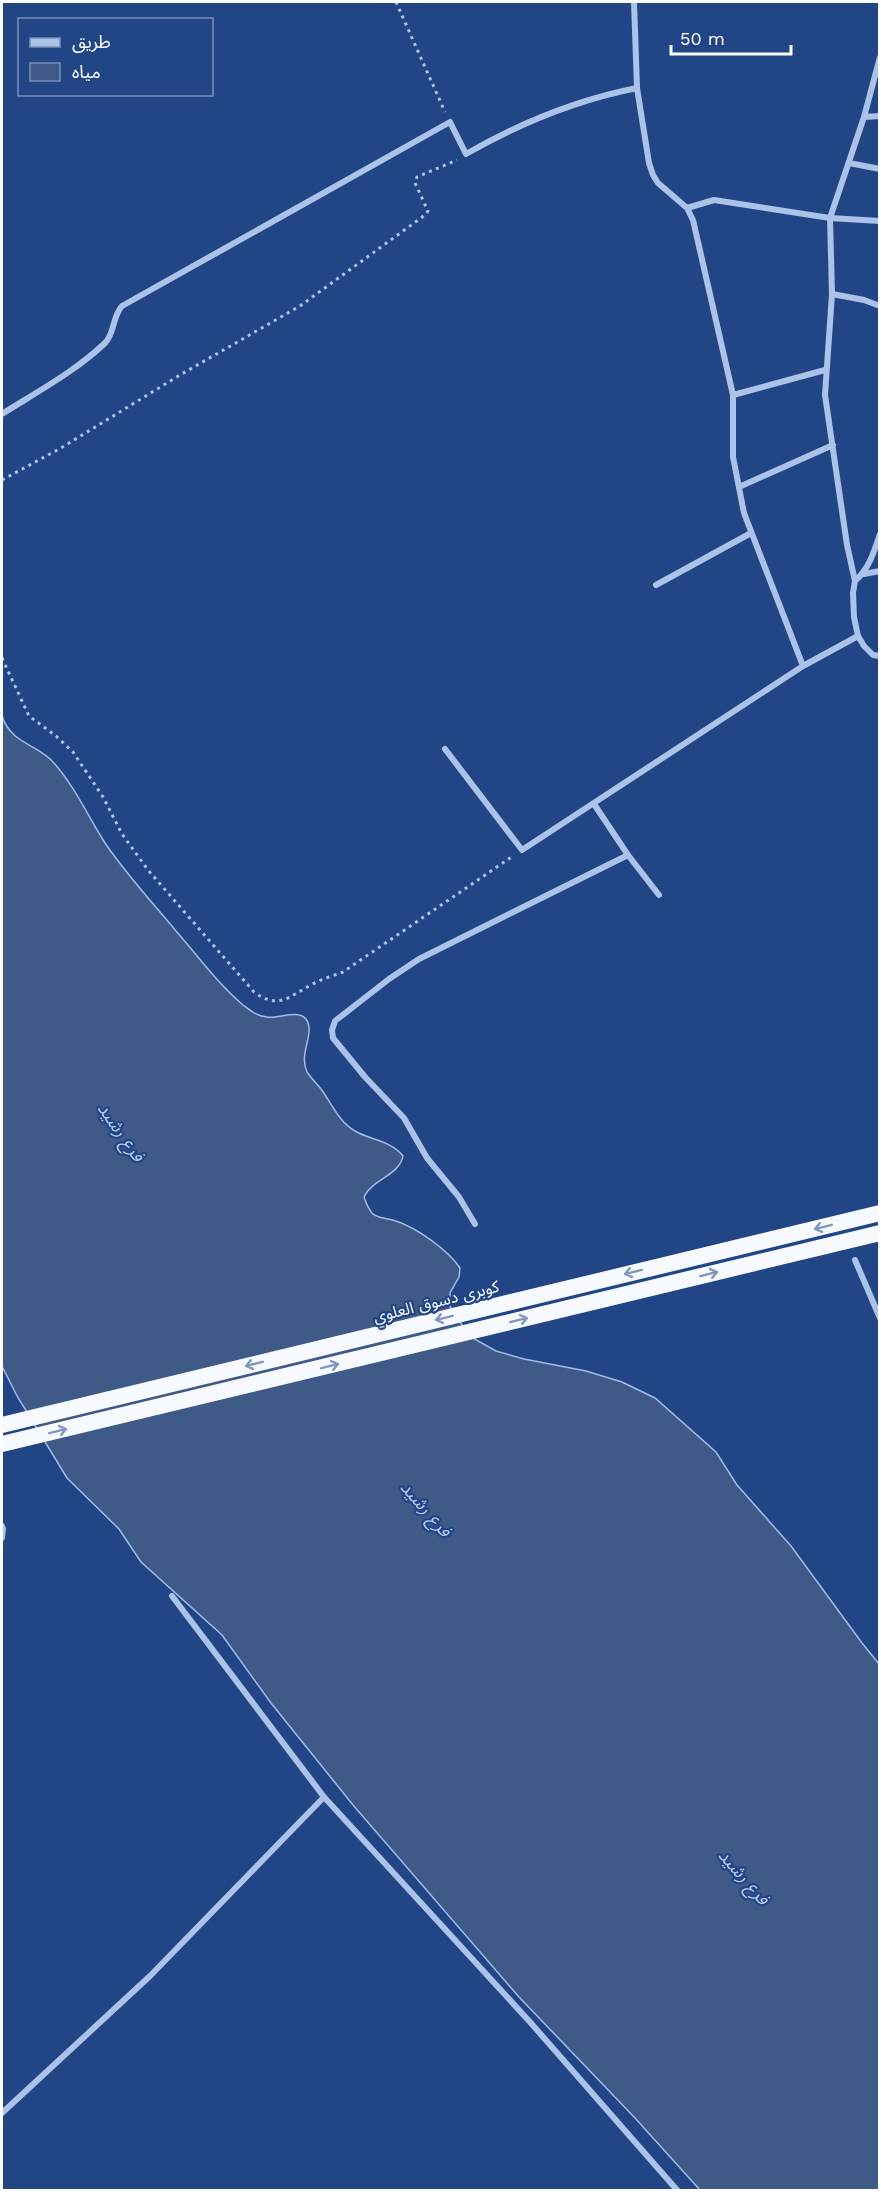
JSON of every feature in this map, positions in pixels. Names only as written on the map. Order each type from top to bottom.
[{"type":"highway","name":"كوبرى دسوق العلوي","points":[[2,1425],[879,1213]]},
{"type":"highway","points":[[2,1444],[879,1233]]},
{"type":"street","points":[[634,2],[637,88],[653,175],[658,183],[687,208],[693,220],[733,395],[733,457],[744,513],[803,666]]},
{"type":"street","points":[[879,57],[864,117],[830,218],[832,294],[825,370],[825,395],[847,545],[855,581],[853,603],[858,636],[873,655],[879,656]]},
{"type":"street","points":[[2,414],[56,380],[104,344],[122,306],[450,122],[466,154],[546,114],[605,94],[637,88]]},
{"type":"street","points":[[864,117],[879,116]]},
{"type":"street","points":[[849,163],[879,169]]},
{"type":"street","points":[[687,208],[714,200],[830,218],[879,221]]},
{"type":"street","points":[[832,294],[864,300],[879,306]]},
{"type":"street","points":[[733,395],[825,370]]},
{"type":"street","points":[[739,487],[833,445]]},
{"type":"street","points":[[656,585],[751,533]]},
{"type":"street","points":[[864,574],[879,534]]},
{"type":"street","points":[[855,581],[864,574],[879,571]]},
{"type":"street","points":[[445,749],[522,850],[803,666],[858,636]]},
{"type":"street","points":[[594,804],[628,855],[659,895]]},
{"type":"street","points":[[475,1224],[459,1197],[427,1158],[404,1118],[365,1077],[333,1038],[333,1025],[335,1021],[389,979],[419,959],[628,855]]},
{"type":"street","points":[[855,1260],[879,1318]]},
{"type":"street","points":[[2,1526],[2,1538]]},
{"type":"street","points":[[172,1596],[324,1797],[530,2022],[677,2190]]},
{"type":"street","points":[[2,2113],[150,1976],[324,1797]]},
{"type":"path","points":[[396,2],[450,122]]},
{"type":"path","points":[[2,480],[61,448],[180,375],[300,306],[425,215],[428,212],[416,183],[417,177],[466,154]]},
{"type":"path","points":[[2,658],[29,716],[65,743],[73,752],[103,797],[122,834],[148,870],[254,992],[265,999],[282,1001],[312,984],[343,972],[522,850]]},
{"type":"water","name":"فرع رشيد","points":[[2,716],[6,725],[18,738],[54,763],[122,866],[225,988],[243,1005],[260,1016],[298,1015],[306,1019],[309,1025],[304,1058],[307,1072],[349,1127],[393,1147],[403,1156],[397,1168],[368,1191],[364,1197],[367,1206],[375,1216],[404,1224],[422,1234],[455,1261],[460,1268],[459,1277],[450,1293],[450,1306],[469,1336],[496,1351],[586,1371],[622,1382],[655,1398],[716,1452],[737,1485],[791,1546],[879,1664],[879,2190],[700,2190],[635,2118],[519,1997],[353,1805],[271,1703],[222,1635],[141,1562],[119,1529],[67,1478],[17,1396],[2,1366]]}]
